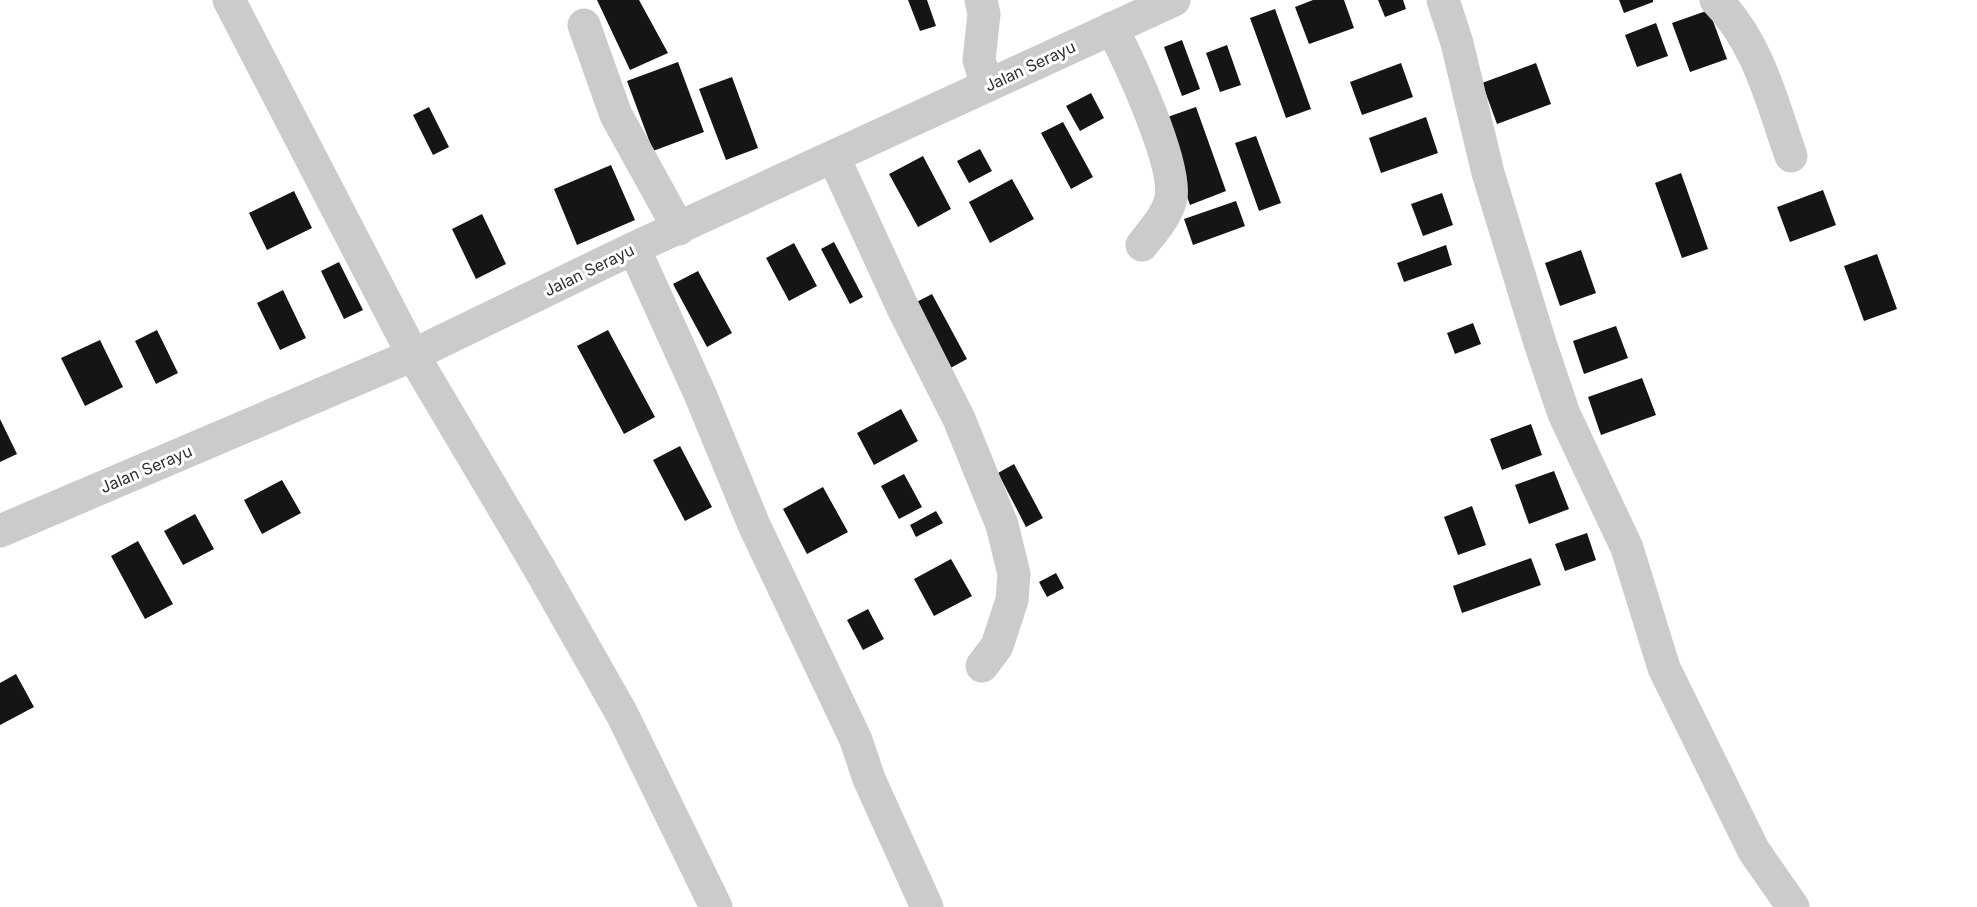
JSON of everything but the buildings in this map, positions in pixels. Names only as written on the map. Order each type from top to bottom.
[{"type":"street","points":[[229,0],[413,355],[538,566],[622,714],[716,907]]},
{"type":"street","points":[[981,0],[984,14],[979,60],[987,86]]},
{"type":"street","name":"Jalan Serayu","points":[[0,531],[413,355],[634,248],[834,158],[1112,28],[1141,6],[1174,0]]},
{"type":"street","points":[[1443,0],[1457,43],[1488,173],[1564,414],[1627,548],[1664,668],[1754,851],[1793,907]]},
{"type":"street","points":[[1716,0],[1726,10],[1751,49],[1791,156]]},
{"type":"street","points":[[584,25],[616,115],[679,229]]},
{"type":"street","points":[[1112,28],[1137,78],[1161,144],[1171,191],[1170,200],[1160,222],[1142,245]]},
{"type":"street","points":[[834,158],[903,308],[959,419],[1002,525],[1014,574],[1012,600],[997,646],[982,666]]},
{"type":"street","points":[[634,248],[700,394],[753,525],[856,740],[869,779],[927,907]]}]
